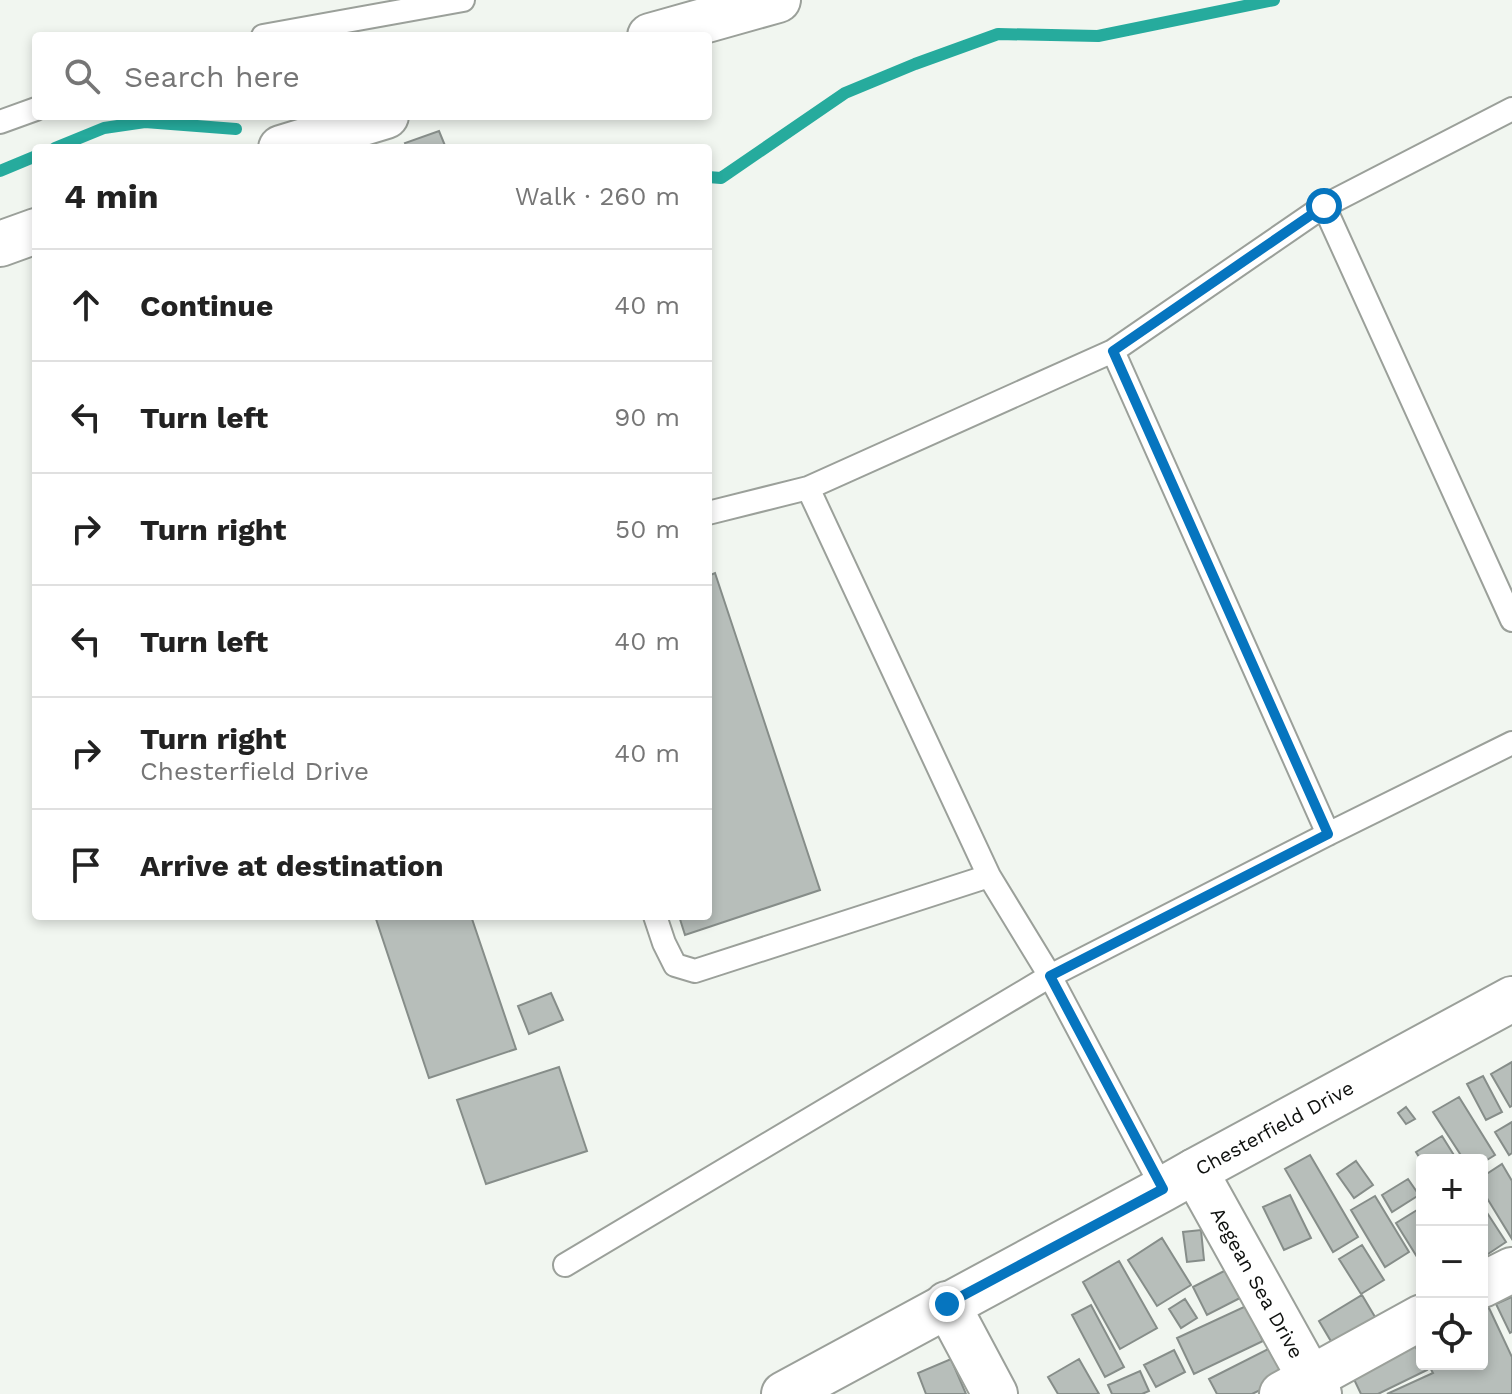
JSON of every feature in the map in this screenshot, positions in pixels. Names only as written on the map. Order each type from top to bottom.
[{"type":"street","points":[[664,32],[778,0]]},
{"type":"street","points":[[294,144],[373,120]]},
{"type":"street","points":[[0,244],[32,232]]},
{"type":"street","name":"Chesterfield Drive","points":[[784,1394],[1512,999]]},
{"type":"street","name":"Aegean Sea Drive","points":[[1179,1180],[1304,1389]]},
{"type":"street","points":[[1488,1282],[1512,1270]]},
{"type":"street","points":[[947,1304],[995,1394]]},
{"type":"street","points":[[1304,1389],[1416,1321]]},
{"type":"lane","points":[[285,32],[463,0]]},
{"type":"lane","points":[[712,512],[808,488],[1113,351],[1324,206],[1512,109]]},
{"type":"lane","points":[[0,122],[32,110]]},
{"type":"lane","points":[[1324,206],[1512,620]]},
{"type":"lane","points":[[1113,351],[1328,834]]},
{"type":"lane","points":[[808,488],[989,876],[1179,1180]]},
{"type":"lane","points":[[565,1265],[1050,976],[1512,743]]},
{"type":"lane","points":[[656,920],[675,965],[695,971],[989,876]]},
{"type":"building","points":[[439,131],[444,144],[405,144]]},
{"type":"building","points":[[715,573],[820,890],[685,935],[680,920],[712,920],[712,574]]},
{"type":"building","points":[[376,920],[472,920],[516,1049],[429,1078]]},
{"type":"building","points":[[551,993],[563,1020],[529,1034],[518,1006]]},
{"type":"building","points":[[1512,1062],[1512,1106],[1510,1107],[1491,1074]]},
{"type":"building","points":[[559,1067],[587,1151],[486,1184],[457,1100]]},
{"type":"building","points":[[1483,1076],[1502,1112],[1486,1120],[1467,1084]]},
{"type":"building","points":[[1459,1097],[1495,1155],[1488,1159],[1488,1154],[1460,1154],[1433,1112]]},
{"type":"building","points":[[1406,1107],[1415,1119],[1406,1124],[1398,1113]]},
{"type":"building","points":[[1512,1122],[1512,1153],[1509,1155],[1495,1132]]},
{"type":"building","points":[[1442,1136],[1453,1154],[1417,1154]]},
{"type":"building","points":[[1310,1155],[1358,1237],[1333,1252],[1285,1169]]},
{"type":"building","points":[[1356,1161],[1373,1185],[1354,1198],[1337,1174]]},
{"type":"building","points":[[1502,1164],[1512,1181],[1512,1239],[1488,1200],[1488,1173]]},
{"type":"building","points":[[1408,1179],[1416,1191],[1416,1197],[1392,1212],[1382,1195]]},
{"type":"building","points":[[1290,1195],[1311,1238],[1284,1250],[1263,1207]]},
{"type":"building","points":[[1375,1196],[1409,1252],[1385,1267],[1351,1210]]},
{"type":"building","points":[[1416,1211],[1416,1255],[1396,1223]]},
{"type":"building","points":[[1488,1214],[1506,1242],[1488,1254]]},
{"type":"building","points":[[1201,1230],[1204,1260],[1187,1262],[1183,1232]]},
{"type":"building","points":[[1162,1238],[1191,1285],[1157,1306],[1128,1260]]},
{"type":"building","points":[[1362,1245],[1384,1280],[1361,1294],[1339,1259]]},
{"type":"building","points":[[1119,1261],[1157,1328],[1120,1349],[1083,1282]]},
{"type":"building","points":[[1226,1270],[1240,1298],[1207,1315],[1193,1287]]},
{"type":"building","points":[[1362,1295],[1378,1322],[1335,1348],[1319,1321]]},
{"type":"building","points":[[1512,1297],[1512,1332],[1510,1333],[1496,1304]]},
{"type":"building","points":[[1185,1299],[1197,1318],[1181,1328],[1169,1309]]},
{"type":"building","points":[[1091,1305],[1124,1367],[1105,1377],[1072,1315]]},
{"type":"building","points":[[1246,1306],[1263,1341],[1194,1374],[1177,1338]]},
{"type":"building","points":[[1488,1308],[1512,1357],[1512,1394],[1387,1394],[1433,1373],[1431,1370],[1488,1370]]},
{"type":"building","points":[[1413,1341],[1416,1370],[1427,1370],[1378,1394],[1361,1394],[1350,1371]]},
{"type":"building","points":[[1274,1346],[1289,1376],[1252,1394],[1217,1394],[1209,1379]]},
{"type":"building","points":[[1174,1350],[1185,1372],[1156,1387],[1144,1365]]},
{"type":"building","points":[[951,1359],[966,1394],[926,1394],[918,1373]]},
{"type":"building","points":[[1079,1359],[1099,1394],[1058,1394],[1048,1377]]},
{"type":"building","points":[[1140,1371],[1149,1391],[1142,1394],[1112,1394],[1108,1385]]},
{"type":"waterway","points":[[712,177],[721,178],[845,93],[998,34],[1098,36],[1274,0]]},
{"type":"waterway","points":[[65,144],[104,128],[145,122],[236,129]]},
{"type":"waterway","points":[[0,171],[32,158]]},
{"type":"route","points":[[947,1304],[1163,1189],[1050,976],[1328,834],[1113,351],[1324,206]]}]
